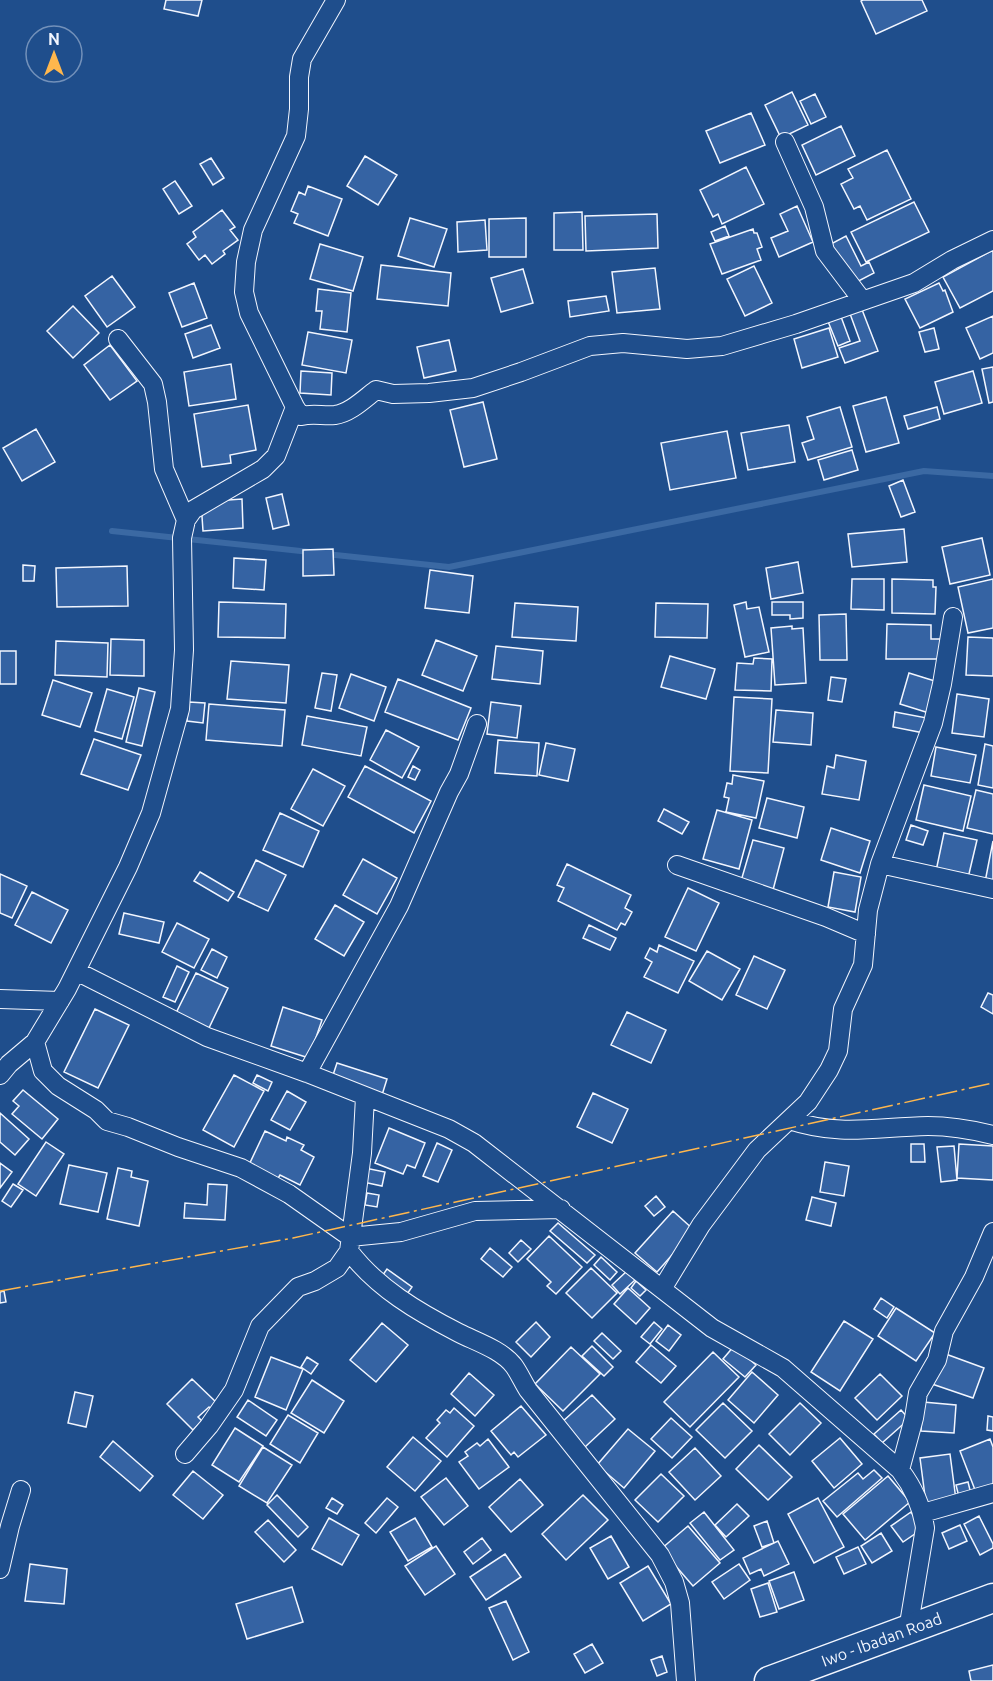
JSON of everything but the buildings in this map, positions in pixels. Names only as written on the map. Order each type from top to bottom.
[{"type":"main road","name":"Iwo - Ibadan Road","points":[[769,1681],[993,1598]]},
{"type":"street","points":[[336,0],[302,59],[296,136],[252,230],[246,262],[244,292],[249,314],[301,416],[336,415],[354,407],[376,390],[393,394],[473,388],[590,346],[623,343],[687,349],[722,346],[796,324],[914,283],[952,260],[993,240]]},
{"type":"street","points":[[785,142],[814,207],[825,251],[862,300]]},
{"type":"street","points":[[118,339],[153,384],[158,402],[164,469],[186,520]]},
{"type":"street","points":[[4,1070],[35,1042],[82,964],[151,813],[180,709],[183,650],[183,538],[186,520],[193,510],[263,469],[276,456],[295,407]]},
{"type":"street","points":[[662,1289],[701,1225],[758,1150],[807,1102],[829,1070],[838,1051],[843,1009],[863,965],[868,910],[880,864],[933,723],[953,617]]},
{"type":"street","points":[[307,1073],[399,906],[459,774],[477,724]]},
{"type":"street","points":[[880,864],[993,889]]},
{"type":"street","points":[[677,865],[826,917],[866,934]]},
{"type":"street","points":[[82,964],[207,1037],[307,1073],[449,1129],[474,1143],[712,1328],[783,1368],[900,1470],[909,1483],[923,1513],[925,1528],[908,1630]]},
{"type":"street","points":[[0,999],[64,995]]},
{"type":"street","points":[[35,1042],[43,1071],[58,1086],[96,1110],[107,1121],[209,1159],[241,1168],[289,1194],[349,1244],[356,1260],[392,1293],[410,1306],[501,1354],[514,1365],[528,1390],[660,1555],[674,1582],[680,1604],[686,1681]]},
{"type":"street","points":[[4,1070],[43,1071]]},
{"type":"street","points":[[185,1454],[209,1426],[234,1390],[260,1326],[298,1287],[315,1281],[337,1268],[349,1244],[362,1153],[365,1096]]},
{"type":"street","points":[[789,1120],[812,1128],[847,1131],[930,1126],[993,1134]]},
{"type":"street","points":[[349,1244],[475,1211],[561,1209]]},
{"type":"street","points":[[900,1470],[918,1393],[937,1360],[945,1331],[974,1277],[993,1232]]},
{"type":"street","points":[[0,1569],[21,1490]]},
{"type":"street","points":[[923,1513],[993,1493]]},
{"type":"waterway","points":[[326,554],[449,567],[924,471],[993,476]]},
{"type":"waterway","points":[[112,531],[310,552]]},
{"type":"power","points":[[0,1291],[293,1238],[993,1083]]}]
